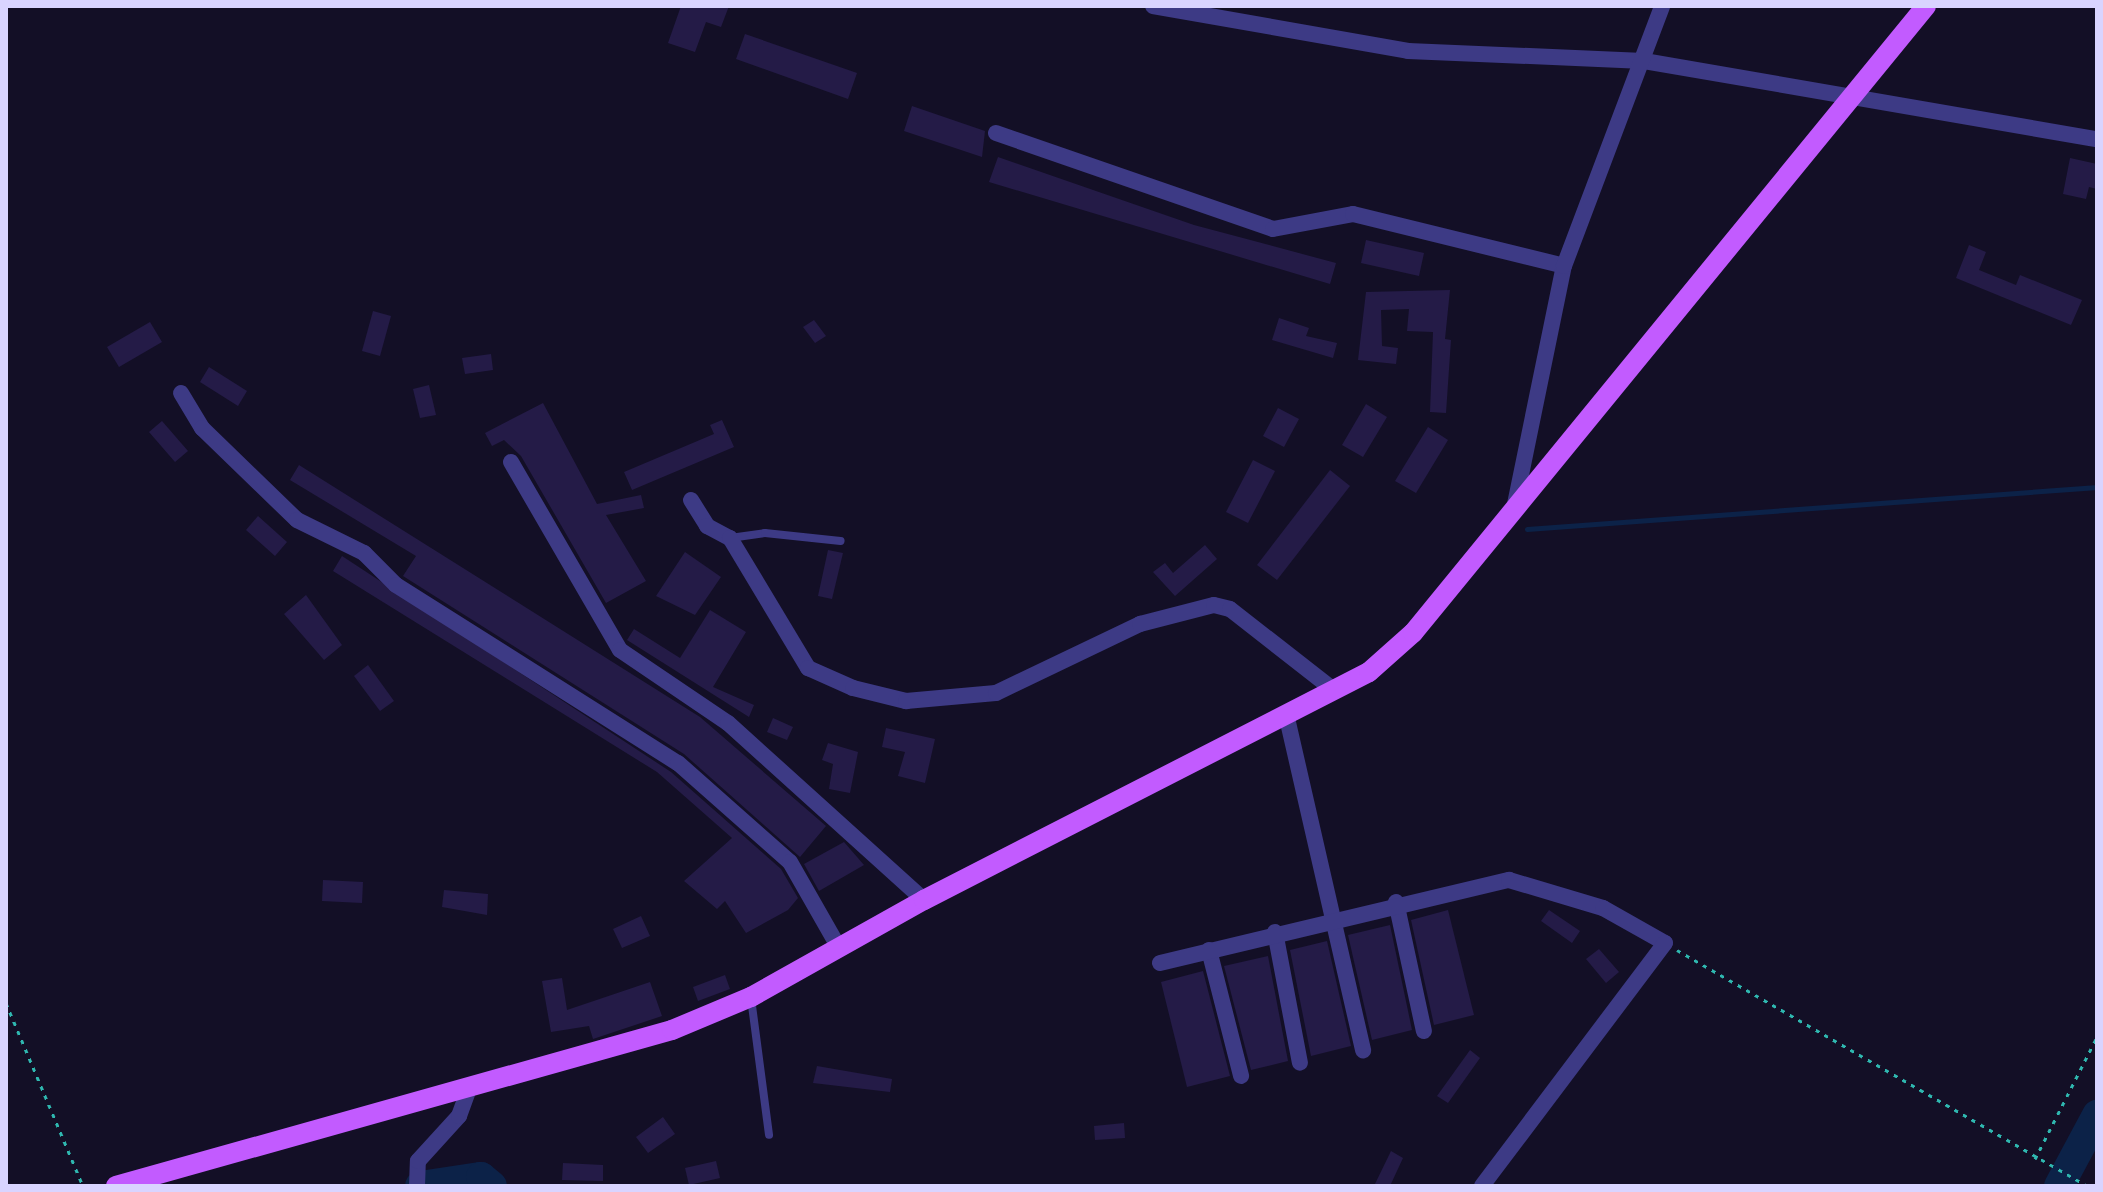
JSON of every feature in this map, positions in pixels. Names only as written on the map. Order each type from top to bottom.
[{"type":"main road","points":[[116,1186],[585,1060],[751,997],[924,900],[1335,691],[1413,633],[1515,504],[1926,6]]},
{"type":"street","points":[[1153,6],[1408,51],[1644,61],[2097,139]]},
{"type":"street","points":[[1515,504],[1564,266],[1644,61],[1662,6]]},
{"type":"street","points":[[996,133],[1273,229],[1353,214],[1564,266]]},
{"type":"street","points":[[181,393],[202,428],[297,520],[364,553],[396,585],[678,763],[790,862],[839,948]]},
{"type":"street","points":[[511,462],[620,650],[728,723],[924,900]]},
{"type":"street","points":[[691,500],[707,526],[730,538],[808,668],[906,701],[996,693],[1140,624],[1214,605],[1230,609],[1335,691]]},
{"type":"street","points":[[1287,718],[1335,916],[1363,1050]]},
{"type":"street","points":[[1160,963],[1335,916],[1509,880],[1603,908],[1665,943],[1482,1186]]},
{"type":"street","points":[[1396,902],[1424,1031]]},
{"type":"street","points":[[1275,932],[1300,1063]]},
{"type":"street","points":[[1209,950],[1241,1076]]},
{"type":"street","points":[[417,1186],[418,1161],[459,1116],[469,1089]]},
{"type":"lane","points":[[730,538],[765,533],[841,541]]},
{"type":"lane","points":[[751,997],[769,1135]]},
{"type":"path","points":[[1665,943],[2047,1166],[2087,1186]]},
{"type":"path","points":[[6,1003],[83,1186]]},
{"type":"path","points":[[2035,1159],[2097,1037]]},
{"type":"building","points":[[681,6],[729,6],[721,27],[706,22],[695,52],[668,43]]},
{"type":"building","points":[[745,34],[857,73],[848,99],[736,59]]},
{"type":"building","points":[[912,106],[985,131],[982,157],[904,131]]},
{"type":"building","points":[[998,157],[1194,225],[1336,263],[1330,284],[989,182]]},
{"type":"building","points":[[2070,158],[2097,164],[2097,189],[2089,187],[2086,199],[2063,194]]},
{"type":"building","points":[[1366,240],[1424,253],[1419,276],[1361,263]]},
{"type":"building","points":[[1969,245],[1986,252],[1979,270],[2016,285],[2020,275],[2082,300],[2071,325],[1956,278]]},
{"type":"building","points":[[1450,290],[1445,339],[1451,340],[1446,413],[1430,412],[1433,332],[1407,331],[1409,309],[1381,310],[1382,346],[1398,348],[1396,364],[1358,360],[1366,292]]},
{"type":"building","points":[[373,311],[391,316],[380,356],[362,351]]},
{"type":"building","points":[[1279,318],[1309,328],[1306,336],[1337,343],[1333,358],[1272,340]]},
{"type":"building","points":[[814,320],[826,336],[815,343],[803,327]]},
{"type":"building","points":[[150,322],[162,342],[119,367],[107,347]]},
{"type":"building","points":[[491,354],[493,370],[465,374],[462,358]]},
{"type":"building","points":[[209,367],[247,391],[238,406],[200,382]]},
{"type":"building","points":[[429,385],[436,415],[420,418],[413,389]]},
{"type":"building","points":[[543,403],[597,504],[641,495],[644,508],[606,515],[646,581],[606,603],[521,456],[504,440],[492,446],[485,433]]},
{"type":"building","points":[[1366,404],[1387,417],[1363,457],[1342,445]]},
{"type":"building","points":[[1278,408],[1299,419],[1284,447],[1263,436]]},
{"type":"building","points":[[722,420],[734,447],[632,490],[624,472],[714,434],[710,425]]},
{"type":"building","points":[[162,421],[188,451],[175,462],[149,432]]},
{"type":"building","points":[[1428,427],[1448,440],[1416,493],[1395,481]]},
{"type":"building","points":[[1253,460],[1275,471],[1248,523],[1226,512]]},
{"type":"building","points":[[299,465],[700,717],[826,826],[800,857],[684,754],[403,576],[416,556],[290,480]]},
{"type":"building","points":[[1330,470],[1350,486],[1277,580],[1257,565]]},
{"type":"building","points":[[258,516],[287,542],[275,556],[246,530]]},
{"type":"building","points":[[1205,545],[1217,559],[1175,596],[1153,572],[1165,563],[1173,573]]},
{"type":"building","points":[[828,550],[843,553],[832,599],[818,596]]},
{"type":"building","points":[[685,552],[721,577],[695,615],[656,596]]},
{"type":"building","points":[[342,556],[671,772],[781,869],[798,898],[788,910],[746,933],[725,901],[717,909],[684,881],[732,838],[657,772],[333,571]]},
{"type":"building","points":[[306,595],[342,645],[324,660],[284,614]]},
{"type":"building","points":[[710,610],[746,632],[713,687],[754,705],[749,717],[627,640],[634,629],[680,658]]},
{"type":"building","points":[[368,665],[394,701],[380,711],[354,676]]},
{"type":"building","points":[[773,718],[793,727],[787,740],[767,732]]},
{"type":"building","points":[[886,728],[935,739],[925,783],[898,776],[905,752],[882,747]]},
{"type":"building","points":[[828,743],[858,752],[850,793],[829,789],[833,764],[822,760]]},
{"type":"building","points":[[844,842],[864,865],[819,891],[804,864]]},
{"type":"building","points":[[323,880],[363,882],[362,903],[322,901]]},
{"type":"building","points":[[444,890],[488,894],[487,915],[442,907]]},
{"type":"building","points":[[1448,910],[1474,1015],[1434,1025],[1411,920]]},
{"type":"building","points":[[1549,910],[1580,931],[1572,943],[1541,921]]},
{"type":"building","points":[[641,916],[650,936],[622,948],[613,929]]},
{"type":"building","points":[[1390,925],[1412,1030],[1372,1040],[1348,935]]},
{"type":"building","points":[[1327,941],[1351,1046],[1311,1056],[1290,950]]},
{"type":"building","points":[[1599,949],[1619,972],[1606,983],[1586,959]]},
{"type":"building","points":[[1268,956],[1288,1061],[1251,1070],[1224,966]]},
{"type":"building","points":[[1203,971],[1230,1076],[1187,1087],[1161,982]]},
{"type":"building","points":[[725,975],[730,989],[698,1001],[693,987]]},
{"type":"building","points":[[562,978],[567,1010],[650,982],[662,1016],[593,1039],[589,1026],[551,1032],[542,981]]},
{"type":"building","points":[[1470,1050],[1480,1058],[1448,1103],[1437,1096]]},
{"type":"building","points":[[817,1066],[892,1079],[890,1092],[813,1083]]},
{"type":"building","points":[[663,1117],[675,1134],[648,1153],[636,1137]]},
{"type":"building","points":[[1124,1123],[1125,1138],[1095,1140],[1094,1126]]},
{"type":"building","points":[[1391,1151],[1403,1158],[1390,1186],[1374,1186]]},
{"type":"building","points":[[716,1161],[720,1178],[689,1185],[685,1168]]},
{"type":"building","points":[[563,1163],[603,1165],[603,1181],[562,1180]]},
{"type":"waterway","points":[[1527,529],[2097,487]]},
{"type":"waterway","points":[[2059,1186],[2097,1115]]},
{"type":"waterway","points":[[420,1186],[481,1177],[492,1186]]}]
